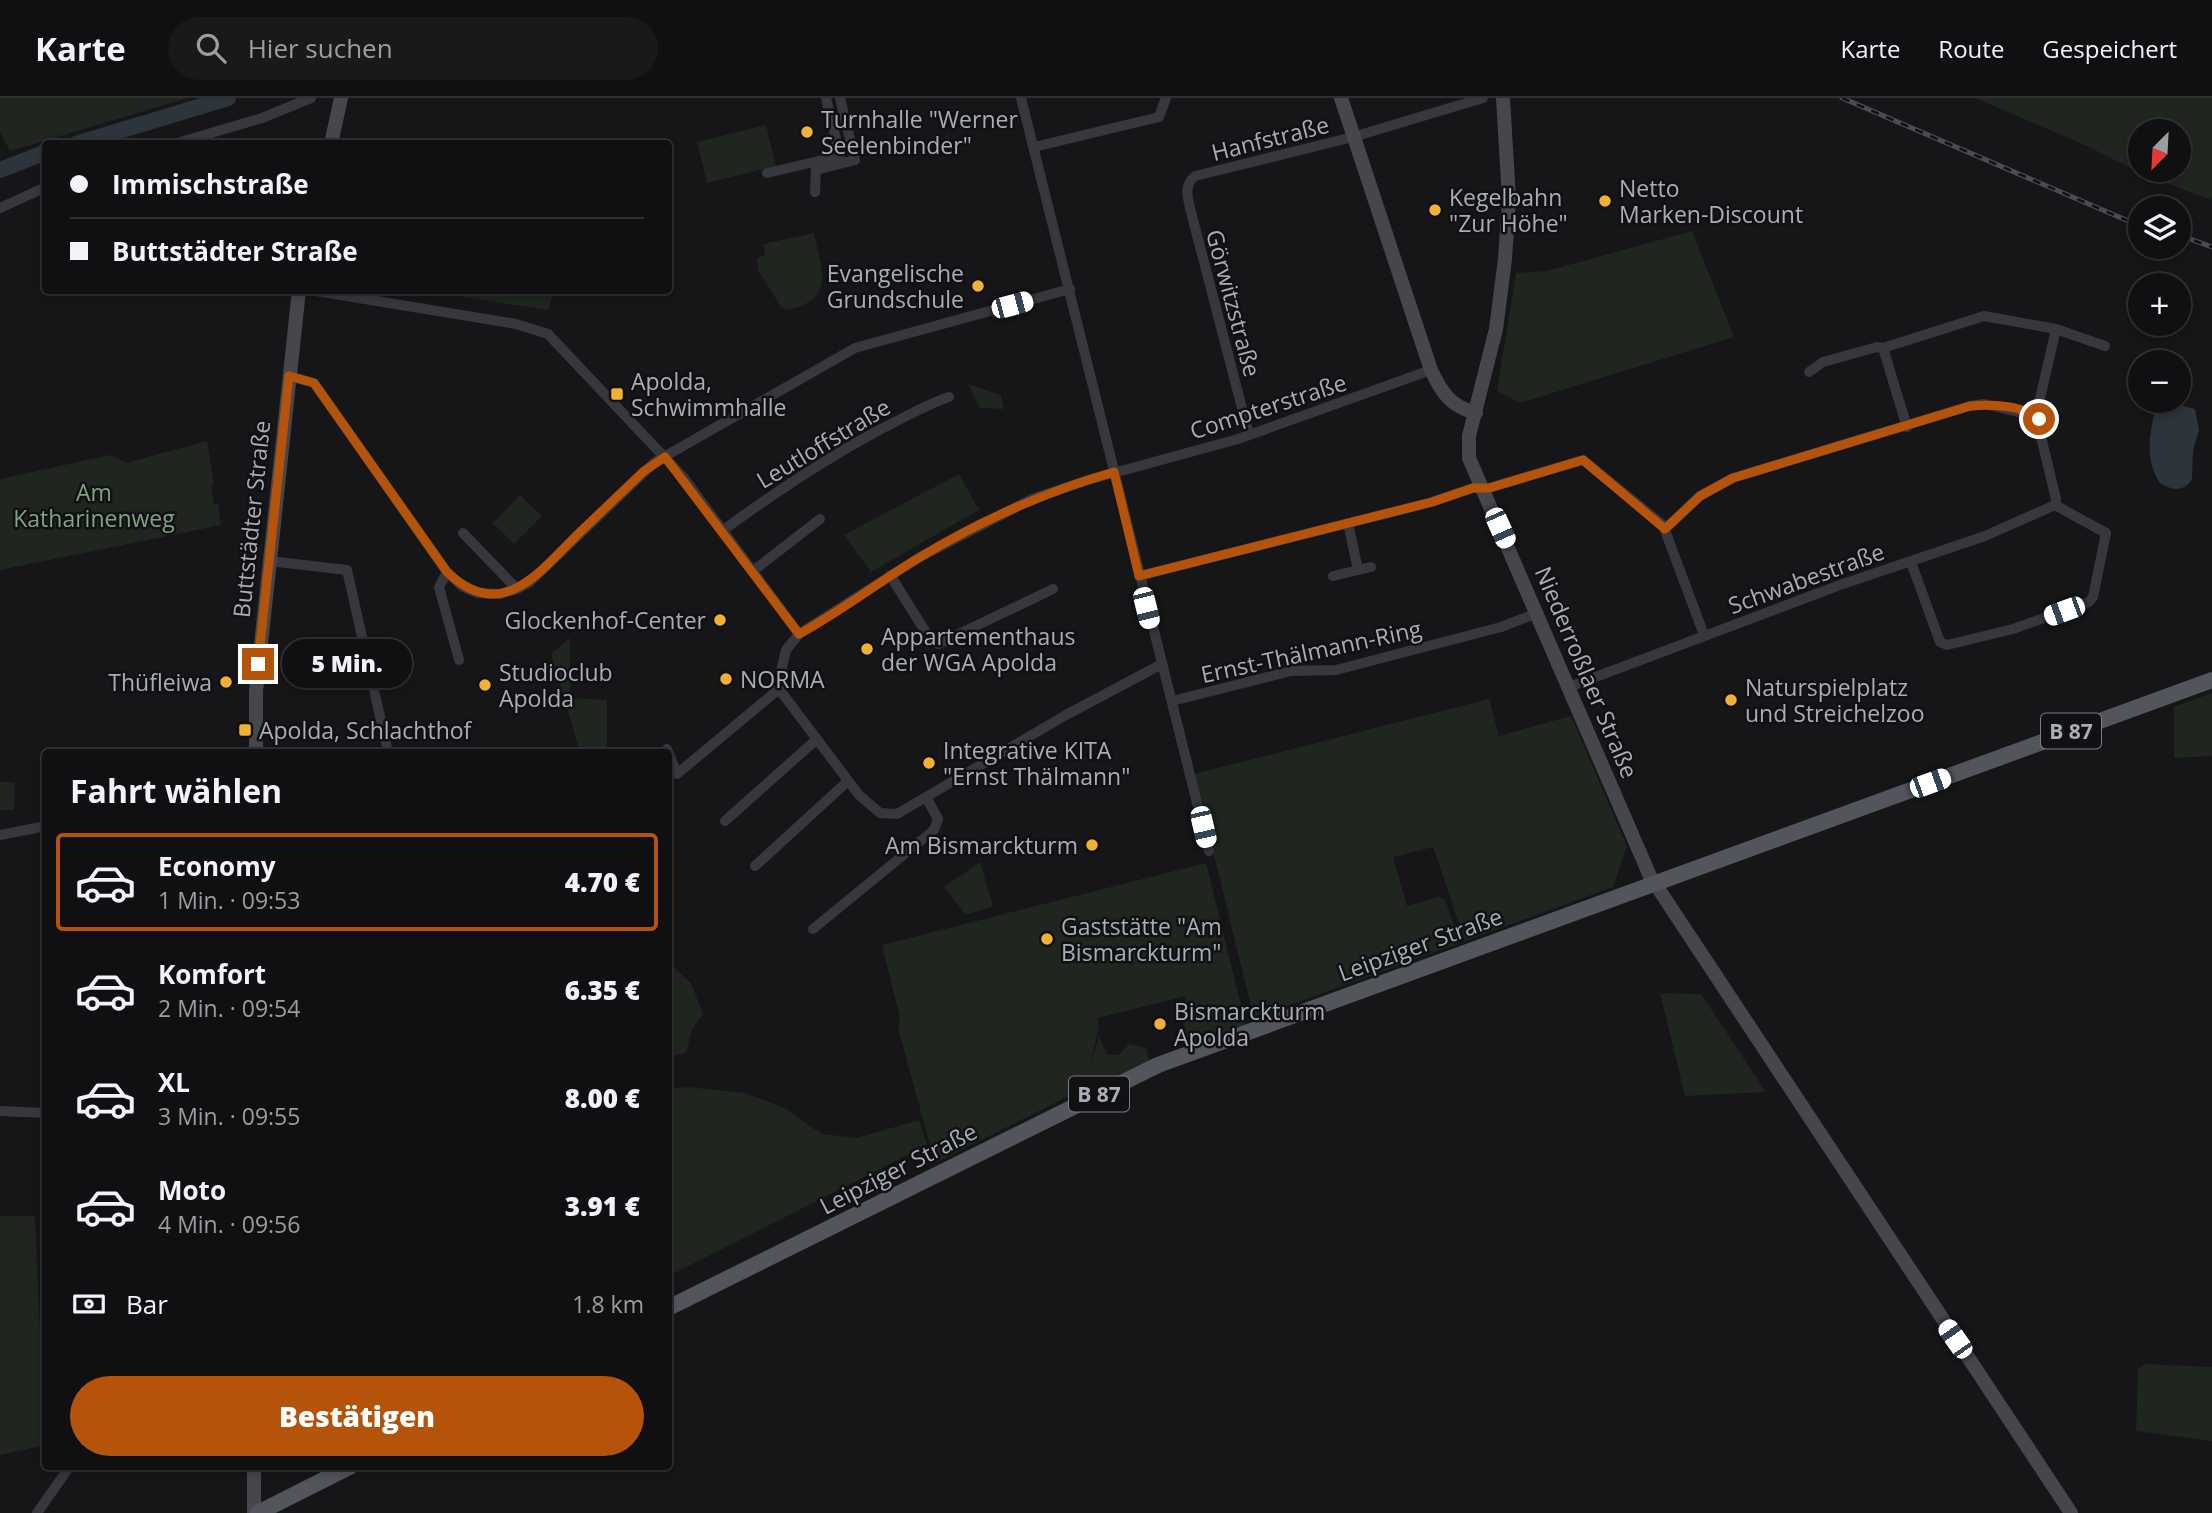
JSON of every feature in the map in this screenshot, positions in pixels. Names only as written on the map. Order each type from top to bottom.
[{"type":"main road","points":[[332,140],[341,98]]},
{"type":"main road","points":[[1342,98],[1431,370],[1446,398],[1459,408],[1476,413]]},
{"type":"main road","name":"Niederroßlaer Straße","points":[[1503,98],[1508,199],[1505,259],[1496,329],[1468,450],[1482,488],[1654,884],[2071,1513]]},
{"type":"main road","name":"Buttstädter Straße","points":[[256,749],[256,691],[299,294]]},
{"type":"main road","name":"Leipziger Straße","points":[[672,1306],[1158,1065],[2212,680]]},
{"type":"main road","points":[[254,1470],[256,1513],[343,1470]]},
{"type":"street","points":[[188,140],[262,118],[311,98]]},
{"type":"street","points":[[816,166],[840,156],[826,98]]},
{"type":"street","points":[[767,173],[855,160],[840,98]]},
{"type":"street","points":[[1021,98],[1070,289],[1160,665],[1172,701],[1209,851]]},
{"type":"street","points":[[1034,147],[1159,117],[1166,98]]},
{"type":"street","name":"Hanfstraße","points":[[1188,181],[1195,176],[1353,137],[1483,98]]},
{"type":"street","points":[[815,192],[816,166]]},
{"type":"street","name":"Görwitzstraße","points":[[1188,181],[1186,187],[1191,212],[1249,435]]},
{"type":"street","points":[[0,208],[42,189]]},
{"type":"street","points":[[289,376],[314,383],[447,572],[463,587],[477,593],[500,594],[530,582],[644,471],[855,348],[1070,289]]},
{"type":"street","points":[[334,294],[516,324],[548,334],[665,457],[799,634]]},
{"type":"street","points":[[1809,372],[1823,362],[1877,347],[1883,348],[1984,316],[2056,329],[2105,345]]},
{"type":"street","points":[[1911,562],[1940,642],[1947,646],[2013,629],[2089,602],[2094,597],[2106,533],[2055,505],[2045,446],[2036,416],[2056,329]]},
{"type":"street","points":[[1883,348],[1907,426]]},
{"type":"street","name":"Compterstraße","points":[[1114,472],[1249,435],[1431,370]]},
{"type":"street","name":"Leutloffstraße","points":[[722,531],[780,487],[840,451],[931,403],[949,397]]},
{"type":"street","points":[[1665,529],[1700,496],[1733,478],[1984,404],[2036,416]]},
{"type":"street","points":[[1139,576],[1583,460],[1665,529],[1704,635]]},
{"type":"street","points":[[672,762],[677,774],[779,689],[786,650],[799,634],[890,575],[1032,499],[1114,472]]},
{"type":"street","name":"Schwabestraße","points":[[1569,687],[1704,635],[1985,536],[2055,505]]},
{"type":"street","points":[[753,571],[820,519]]},
{"type":"street","points":[[1348,523],[1358,570]]},
{"type":"street","points":[[463,533],[517,589]]},
{"type":"street","points":[[269,561],[347,570],[387,749]]},
{"type":"street","points":[[1334,576],[1371,567]]},
{"type":"street","points":[[447,572],[439,587],[459,660]]},
{"type":"street","points":[[890,575],[930,639],[938,644],[1053,589]]},
{"type":"street","name":"Ernst-Thälmann-Ring","points":[[1172,701],[1291,671],[1336,670],[1478,634],[1537,612]]},
{"type":"street","points":[[779,689],[848,781],[880,813],[897,814],[927,799],[1066,715],[1160,665]]},
{"type":"street","points":[[725,821],[817,739]]},
{"type":"street","points":[[755,866],[848,781]]},
{"type":"street","points":[[813,929],[934,830],[938,819],[927,799]]},
{"type":"street","points":[[0,835],[42,827]]},
{"type":"street","points":[[0,1111],[42,1113]]},
{"type":"street","points":[[37,1513],[66,1470]]},
{"type":"green space","points":[[0,98],[188,98],[10,151],[0,132]]},
{"type":"green space","points":[[1975,98],[2212,98],[2212,200],[2164,182],[2191,182],[2191,119],[2128,119],[2128,167],[2087,146]]},
{"type":"green space","points":[[766,125],[776,166],[707,183],[697,142]]},
{"type":"green space","points":[[1692,231],[1734,337],[1520,403],[1497,391],[1516,273],[1547,271]]},
{"type":"green space","points":[[814,233],[822,270],[819,290],[813,299],[787,310],[781,307],[758,270],[757,258],[765,255],[763,244]]},
{"type":"green space","points":[[444,294],[553,294],[548,310]]},
{"type":"green space","points":[[968,384],[1001,395],[1004,409],[980,408]]},
{"type":"green space","name":"Am Katharinenweg","points":[[207,441],[214,484],[211,485],[214,504],[218,503],[221,525],[0,570],[0,479],[110,455],[126,463]]},
{"type":"green space","points":[[959,474],[979,510],[871,572],[844,535]]},
{"type":"green space","points":[[520,495],[542,516],[514,544],[493,523]]},
{"type":"green space","points":[[570,638],[570,698],[607,700],[606,749],[579,749],[551,654]]},
{"type":"green space","points":[[2212,693],[2212,756],[2174,758],[2174,707]]},
{"type":"green space","points":[[1489,699],[1499,736],[1571,716],[1627,846],[1613,887],[1465,941],[1433,847],[1393,857],[1407,906],[1438,897],[1445,899],[1460,943],[1254,1018],[1194,774]]},
{"type":"green space","points":[[0,782],[15,782],[14,810],[0,810]]},
{"type":"green space","points":[[980,862],[993,906],[966,915],[944,887]]},
{"type":"green space","points":[[1206,863],[1246,1025],[1186,1045],[1180,1039],[1187,1016],[1185,996],[1098,1018],[1099,1027],[1089,1070],[1099,1036],[1107,1055],[1119,1055],[1129,1044],[1146,1048],[1150,1063],[1083,1093],[1083,1089],[935,1163],[898,1028],[900,1018],[882,945]]},
{"type":"green space","points":[[672,966],[691,983],[703,1014],[692,1029],[686,1053],[672,1056]]},
{"type":"green space","points":[[1660,993],[1701,994],[1766,1092],[1685,1096]]},
{"type":"green space","points":[[688,1087],[745,1093],[784,1108],[822,1134],[857,1138],[919,1120],[927,1145],[672,1274],[672,1089]]},
{"type":"green space","points":[[0,1216],[35,1216],[42,1359],[42,1446],[0,1455]]},
{"type":"green space","points":[[2144,1364],[2212,1367],[2212,1441],[2136,1431],[2138,1369]]},
{"type":"shaded area","points":[[2191,408],[2195,409],[2199,430],[2193,450],[2192,479],[2182,488],[2169,488],[2160,483],[2155,475],[2150,456],[2155,413],[2191,413]]},
{"type":"waterway","points":[[89,140],[228,98]]},
{"type":"waterway","points":[[0,170],[42,154]]},
{"type":"railway","points":[[1842,98],[2128,221]]},
{"type":"railway","points":[[2191,239],[2212,247]]},
{"type":"place","name":"Turnhalle \"Werner Seelenbinder\"","points":[[807,132]]},
{"type":"place","name":"Netto Marken-Discount","points":[[1605,201]]},
{"type":"place","name":"Kegelbahn \"Zur Höhe\"","points":[[1435,210]]},
{"type":"place","name":"Evangelische Grundschule","points":[[978,286]]},
{"type":"place","name":"Apolda, Schwimmhalle","points":[[617,394]]},
{"type":"place","name":"Glockenhof-Center","points":[[720,620]]},
{"type":"place","name":"Appartementhaus der WGA Apolda","points":[[867,649]]},
{"type":"place","name":"NORMA","points":[[726,679]]},
{"type":"place","name":"Thüfleiwa","points":[[226,682]]},
{"type":"place","name":"Studioclub Apolda","points":[[485,685]]},
{"type":"place","name":"Naturspielplatz und Streichelzoo","points":[[1731,700]]},
{"type":"place","name":"Apolda, Schlachthof","points":[[245,730]]},
{"type":"place","name":"Integrative KITA \"Ernst Thälmann\"","points":[[929,763]]},
{"type":"place","name":"Am Bismarckturm","points":[[1092,845]]},
{"type":"place","name":"Gaststätte \"Am Bismarckturm\"","points":[[1047,939]]},
{"type":"place","name":"Bismarckturm Apolda","points":[[1160,1024]]},
{"type":"route","points":[[258,664],[289,376],[314,383],[447,572],[463,587],[477,593],[500,594],[530,582],[644,471],[665,457],[684,478],[799,634],[920,556],[966,532],[1032,499],[1114,472],[1139,576],[1432,502],[1473,488],[1489,488],[1583,460],[1663,524],[1665,529],[1700,496],[1733,478],[1970,406],[1984,404],[2031,413],[2039,419]]}]
